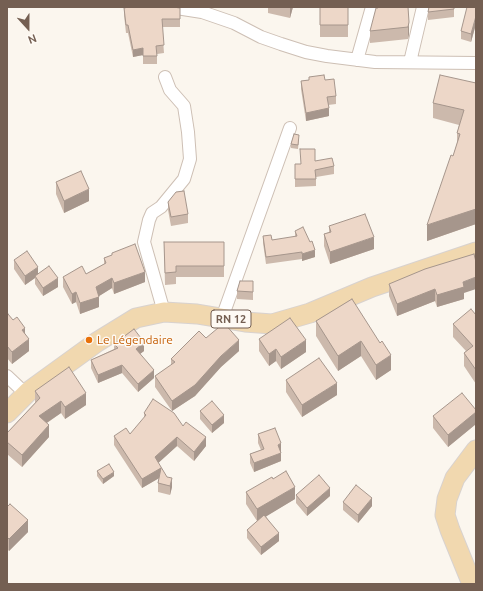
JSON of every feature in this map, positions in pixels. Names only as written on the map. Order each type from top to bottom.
[{"type":"main road","name":"RN 12","points":[[7,414],[26,394],[97,342],[136,318],[164,312],[197,314],[272,324],[310,313],[372,287],[476,252]]},
{"type":"main road","points":[[472,584],[450,530],[446,515],[447,499],[455,478],[476,450]]},
{"type":"street","points":[[170,7],[202,12],[234,23],[261,37],[306,52],[327,56],[375,62],[476,63]]},
{"type":"street","points":[[357,60],[372,7]]},
{"type":"street","points":[[410,62],[423,7]]},
{"type":"street","points":[[164,312],[144,242],[148,220],[152,213],[161,207],[184,179],[190,159],[184,106],[170,90],[165,77]]},
{"type":"street","points":[[222,318],[290,128]]},
{"type":"street","points":[[7,376],[26,394]]},
{"type":"building","points":[[320,7],[348,7],[348,25],[320,25]]},
{"type":"building","points":[[408,7],[408,27],[370,31],[376,8]]},
{"type":"building","points":[[429,7],[454,7],[454,9],[428,12]]},
{"type":"building","points":[[467,7],[476,7],[476,16],[471,34],[461,31]]},
{"type":"building","points":[[124,8],[180,8],[180,19],[162,19],[164,45],[156,46],[157,56],[143,56],[143,48],[133,50],[128,25],[126,25]]},
{"type":"building","points":[[324,75],[325,80],[334,79],[336,96],[327,97],[329,108],[306,113],[301,81],[309,80],[309,77]]},
{"type":"building","points":[[440,75],[476,83],[476,209],[427,225],[451,155],[453,156],[460,134],[457,133],[464,110],[433,103]]},
{"type":"building","points":[[294,134],[299,135],[298,145],[291,144]]},
{"type":"building","points":[[300,149],[315,149],[315,161],[332,158],[334,166],[315,170],[316,179],[295,179],[295,164],[301,164]]},
{"type":"building","points":[[81,171],[89,189],[64,201],[56,182]]},
{"type":"building","points":[[184,191],[188,214],[171,217],[168,202],[176,192]]},
{"type":"building","points":[[365,214],[374,237],[330,252],[324,234],[331,232],[329,226]]},
{"type":"building","points":[[303,227],[310,242],[312,241],[315,250],[302,254],[302,252],[266,257],[263,236],[271,235],[272,240],[297,236],[295,231]]},
{"type":"building","points":[[164,242],[224,242],[224,266],[176,266],[176,272],[165,273]]},
{"type":"building","points":[[135,244],[145,272],[114,283],[112,278],[96,287],[99,297],[80,303],[76,292],[72,294],[63,277],[82,266],[86,274],[106,263],[104,258],[112,255],[112,253]]},
{"type":"building","points":[[27,251],[38,267],[25,276],[14,260]]},
{"type":"building","points":[[474,254],[476,262],[476,277],[463,282],[464,287],[437,295],[435,289],[397,304],[389,284],[425,269]]},
{"type":"building","points":[[49,266],[58,278],[43,288],[35,276]]},
{"type":"building","points":[[240,281],[253,281],[253,292],[237,291]]},
{"type":"building","points":[[352,299],[380,343],[382,341],[391,355],[376,365],[361,341],[338,356],[316,321]]},
{"type":"building","points":[[471,309],[476,315],[476,370],[464,353],[473,346],[453,324]]},
{"type":"building","points":[[8,314],[13,320],[17,317],[25,328],[22,330],[29,339],[12,352],[7,346]]},
{"type":"building","points":[[290,318],[306,340],[281,357],[276,349],[269,354],[259,339]]},
{"type":"building","points":[[224,323],[239,340],[221,356],[195,385],[172,401],[155,376],[175,362],[171,359],[199,331],[206,338]]},
{"type":"building","points":[[134,329],[144,342],[136,349],[154,370],[138,384],[122,365],[98,375],[91,360],[118,348],[114,344]]},
{"type":"building","points":[[319,358],[337,383],[302,405],[286,380]]},
{"type":"building","points":[[69,367],[86,393],[65,407],[61,401],[39,416],[49,425],[22,455],[7,442],[7,433],[40,398],[35,391]]},
{"type":"building","points":[[462,393],[476,412],[448,435],[433,416]]},
{"type":"building","points":[[153,399],[174,413],[183,426],[186,422],[206,437],[194,452],[177,437],[155,457],[167,477],[172,478],[170,486],[158,483],[161,468],[142,479],[114,436],[126,428],[130,434],[146,415],[144,413]]},
{"type":"building","points":[[212,401],[224,415],[212,425],[200,411]]},
{"type":"building","points":[[275,428],[281,443],[278,445],[281,453],[254,463],[250,454],[264,449],[258,434]]},
{"type":"building","points":[[109,464],[114,472],[103,479],[97,471]]},
{"type":"building","points":[[286,471],[295,487],[257,509],[246,492]]},
{"type":"building","points":[[319,475],[330,488],[307,508],[296,495]]},
{"type":"building","points":[[356,485],[372,498],[358,515],[343,502]]},
{"type":"building","points":[[10,504],[28,520],[9,539],[7,537],[7,507]]},
{"type":"building","points":[[264,515],[279,533],[261,547],[247,530]]},
{"type":"place","name":"Le Légendaire","points":[[89,340]]}]
